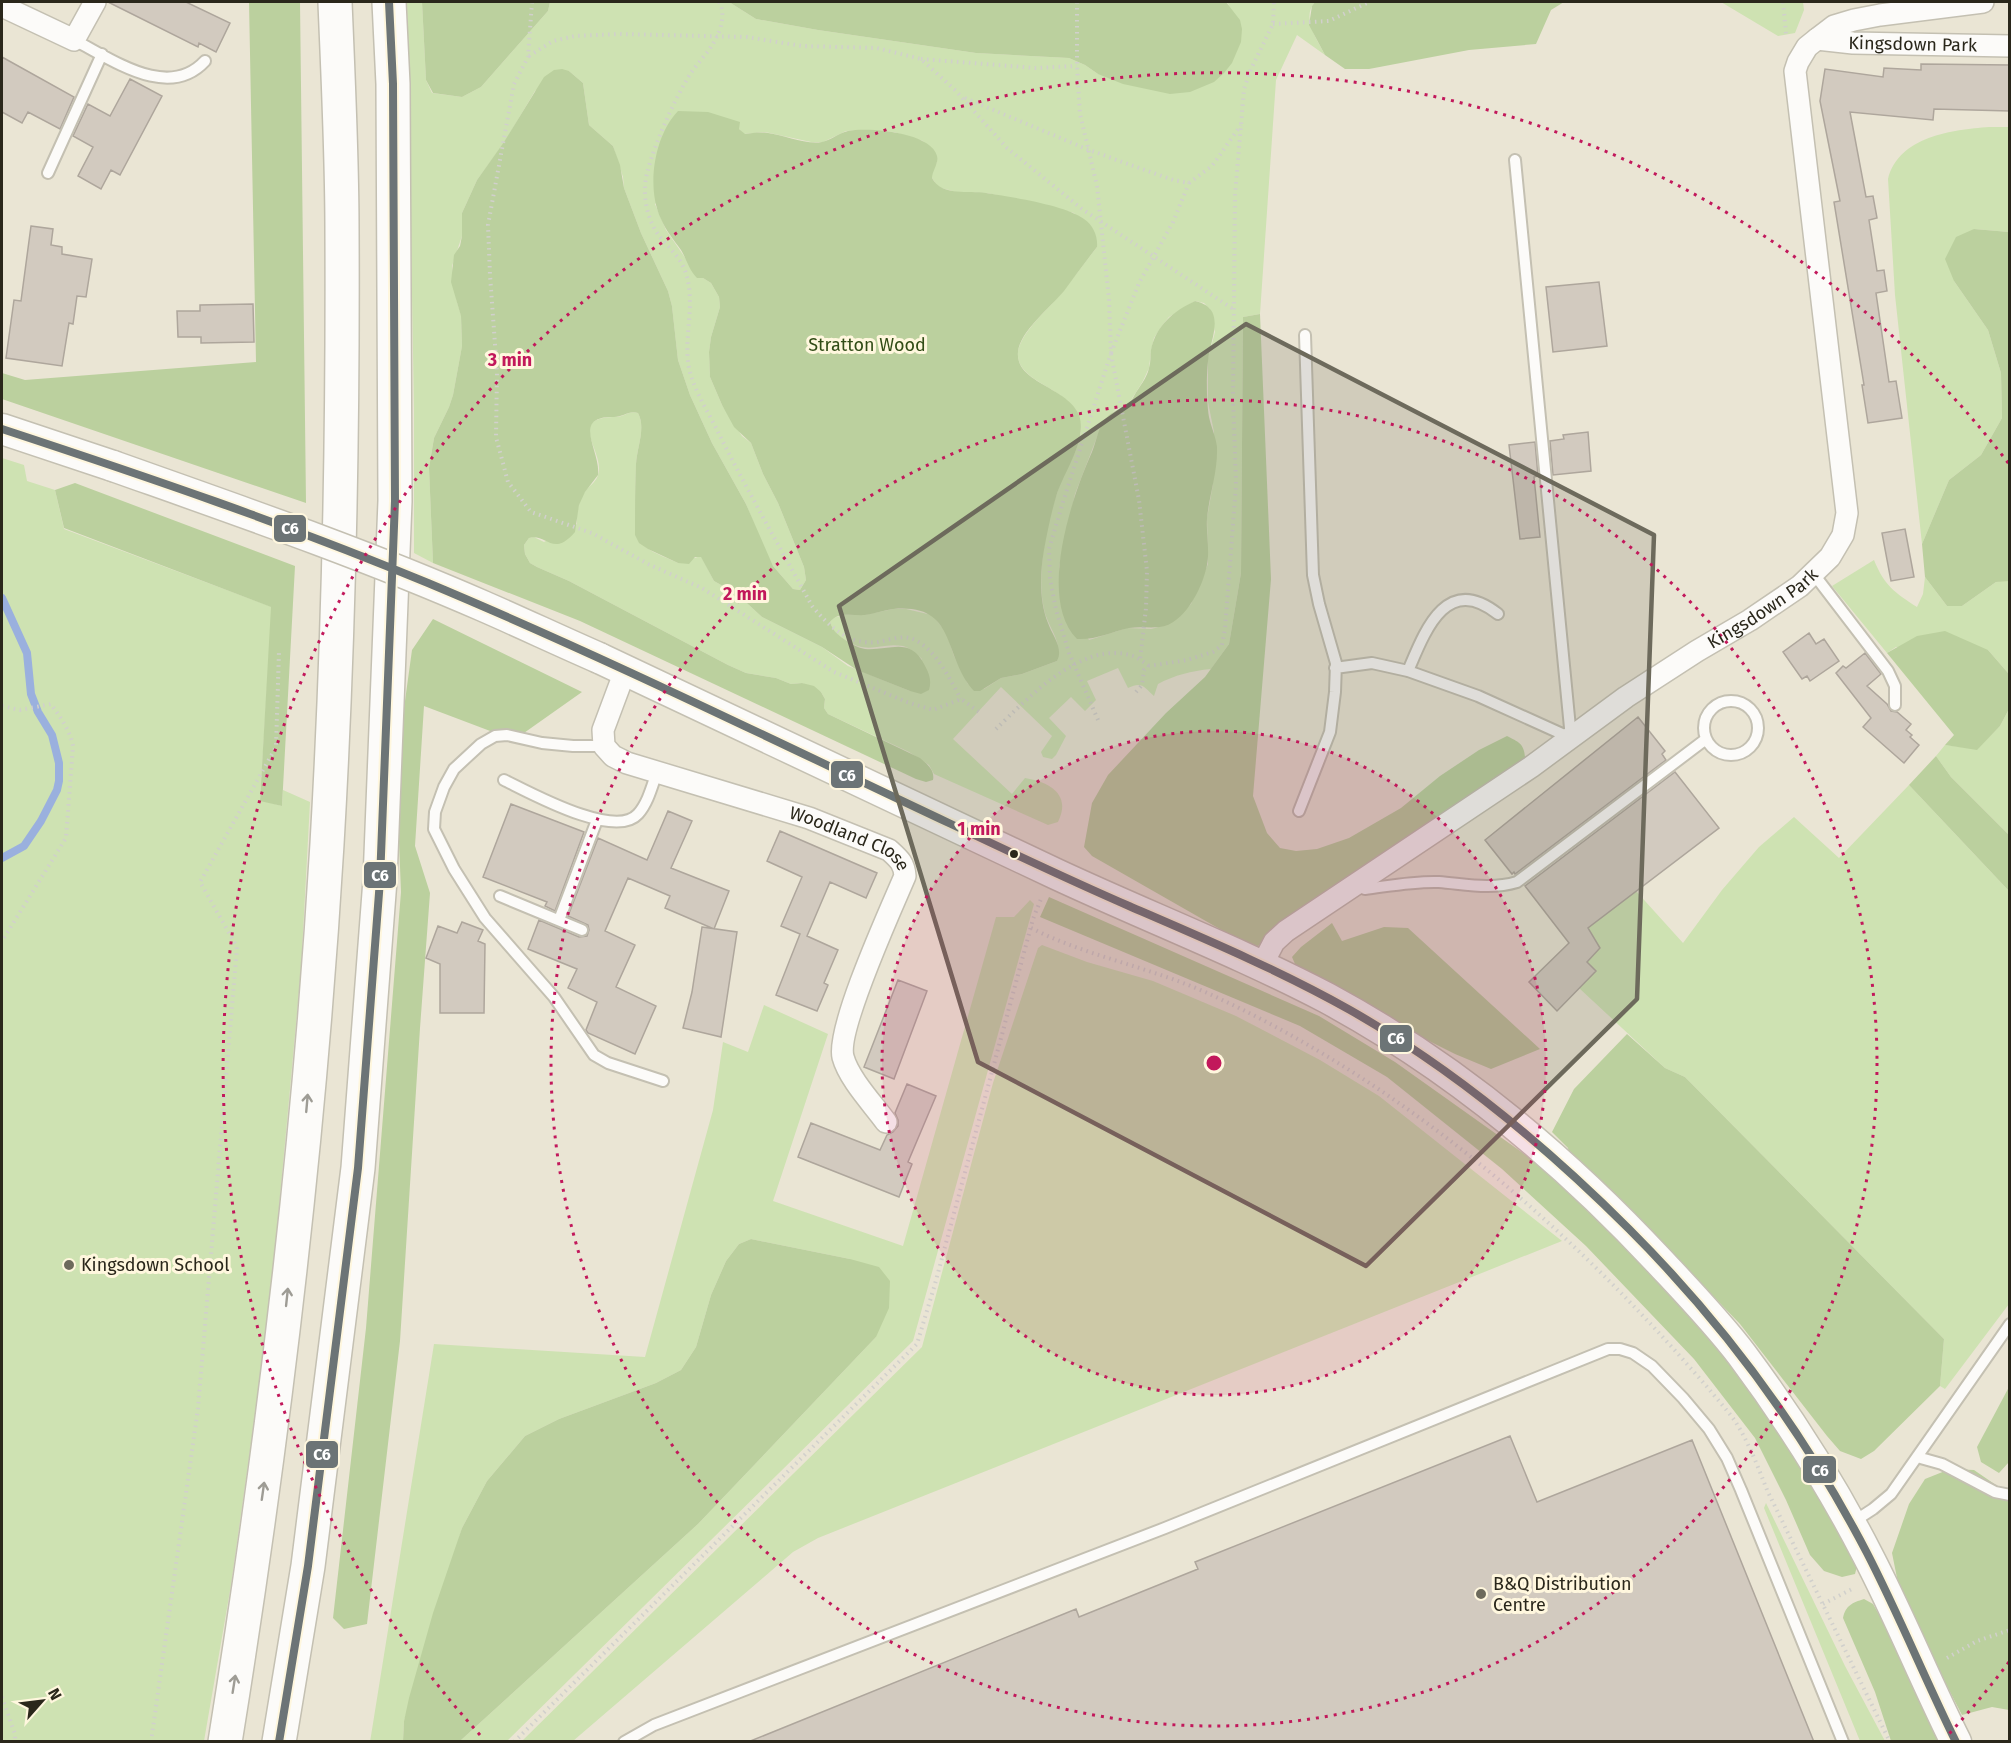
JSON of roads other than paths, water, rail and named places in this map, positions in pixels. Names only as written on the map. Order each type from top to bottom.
[{"type":"highway","points":[[225,1742],[251,1577],[279,1372],[315,1016],[327,842],[341,488],[342,226],[335,2]]},
{"type":"highway","points":[[279,1742],[308,1566],[358,1168],[380,880],[395,501],[393,96],[389,2]]},
{"type":"main road","points":[[2,429],[288,528],[482,605],[1051,872],[1262,965],[1380,1028],[1507,1118],[1576,1178],[1632,1232],[1738,1350],[1778,1404],[1816,1463],[1850,1524],[1883,1584],[1956,1742]]},
{"type":"street","points":[[2,6],[74,40],[95,2]]},
{"type":"street","name":"Kingsdown Park","points":[[1262,965],[1274,942],[1286,931],[1531,767],[1636,691],[1800,586],[1830,557],[1843,535],[1847,513],[1795,71],[1807,47],[1834,26],[1902,11],[1983,2]]},
{"type":"street","name":"Kingsdown Park","points":[[1817,39],[1854,43],[2010,46]]},
{"type":"street","points":[[604,746],[603,730],[612,665]]},
{"type":"street","name":"Woodland Close","points":[[604,746],[613,756],[627,763],[809,818],[889,850],[900,860],[904,867],[904,876],[854,1002],[845,1034],[843,1055],[849,1071],[886,1122]]},
{"type":"lane","points":[[74,40],[146,75],[171,79],[194,72],[205,61]]},
{"type":"lane","points":[[48,173],[102,54]]},
{"type":"lane","points":[[1335,668],[1372,663],[1408,670],[1478,696],[1571,738],[1515,160]]},
{"type":"lane","points":[[1299,811],[1330,732],[1336,663],[1318,604],[1312,575],[1305,335]]},
{"type":"lane","points":[[1813,573],[1888,671],[1895,686],[1895,705]]},
{"type":"lane","points":[[1408,670],[1427,628],[1446,608],[1463,600],[1472,600],[1488,606],[1498,614]]},
{"type":"lane","points":[[1736,700],[1751,708],[1756,716],[1759,725],[1758,735],[1754,744],[1747,750],[1729,755],[1719,753],[1706,739],[1704,731],[1707,714],[1719,703],[1736,700]]},
{"type":"lane","points":[[604,746],[573,746],[542,743],[507,735],[495,736],[481,744],[454,769],[444,787],[435,812],[434,829],[454,869],[485,918],[554,997],[594,1055],[608,1063],[663,1081]]},
{"type":"lane","points":[[1354,886],[1365,889],[1417,882],[1484,886],[1517,882],[1706,739]]},
{"type":"lane","points":[[504,780],[576,814],[620,823],[636,816],[645,802],[657,772]]},
{"type":"lane","points":[[560,920],[597,820]]},
{"type":"lane","points":[[501,896],[582,930]]},
{"type":"lane","points":[[1850,1524],[1874,1509],[1891,1494],[2010,1324]]},
{"type":"lane","points":[[624,1742],[654,1725],[1176,1524],[1608,1349],[1620,1349],[1633,1353],[1652,1366],[1683,1398],[1715,1438],[1741,1490],[1843,1742]]},
{"type":"lane","points":[[1917,1457],[1942,1464],[1995,1492],[2010,1495]]},
{"type":"waterway","points":[[2,598],[27,653],[31,694],[38,712],[52,735],[59,763],[57,790],[41,821],[24,846],[2,858]]},
{"type":"place","name":"Kingsdown School","points":[[69,1265]]},
{"type":"place","name":"B&Q Distribution Centre","points":[[1481,1594]]},
{"type":"park label","name":"Stratton Wood","points":[[867,345]]}]
